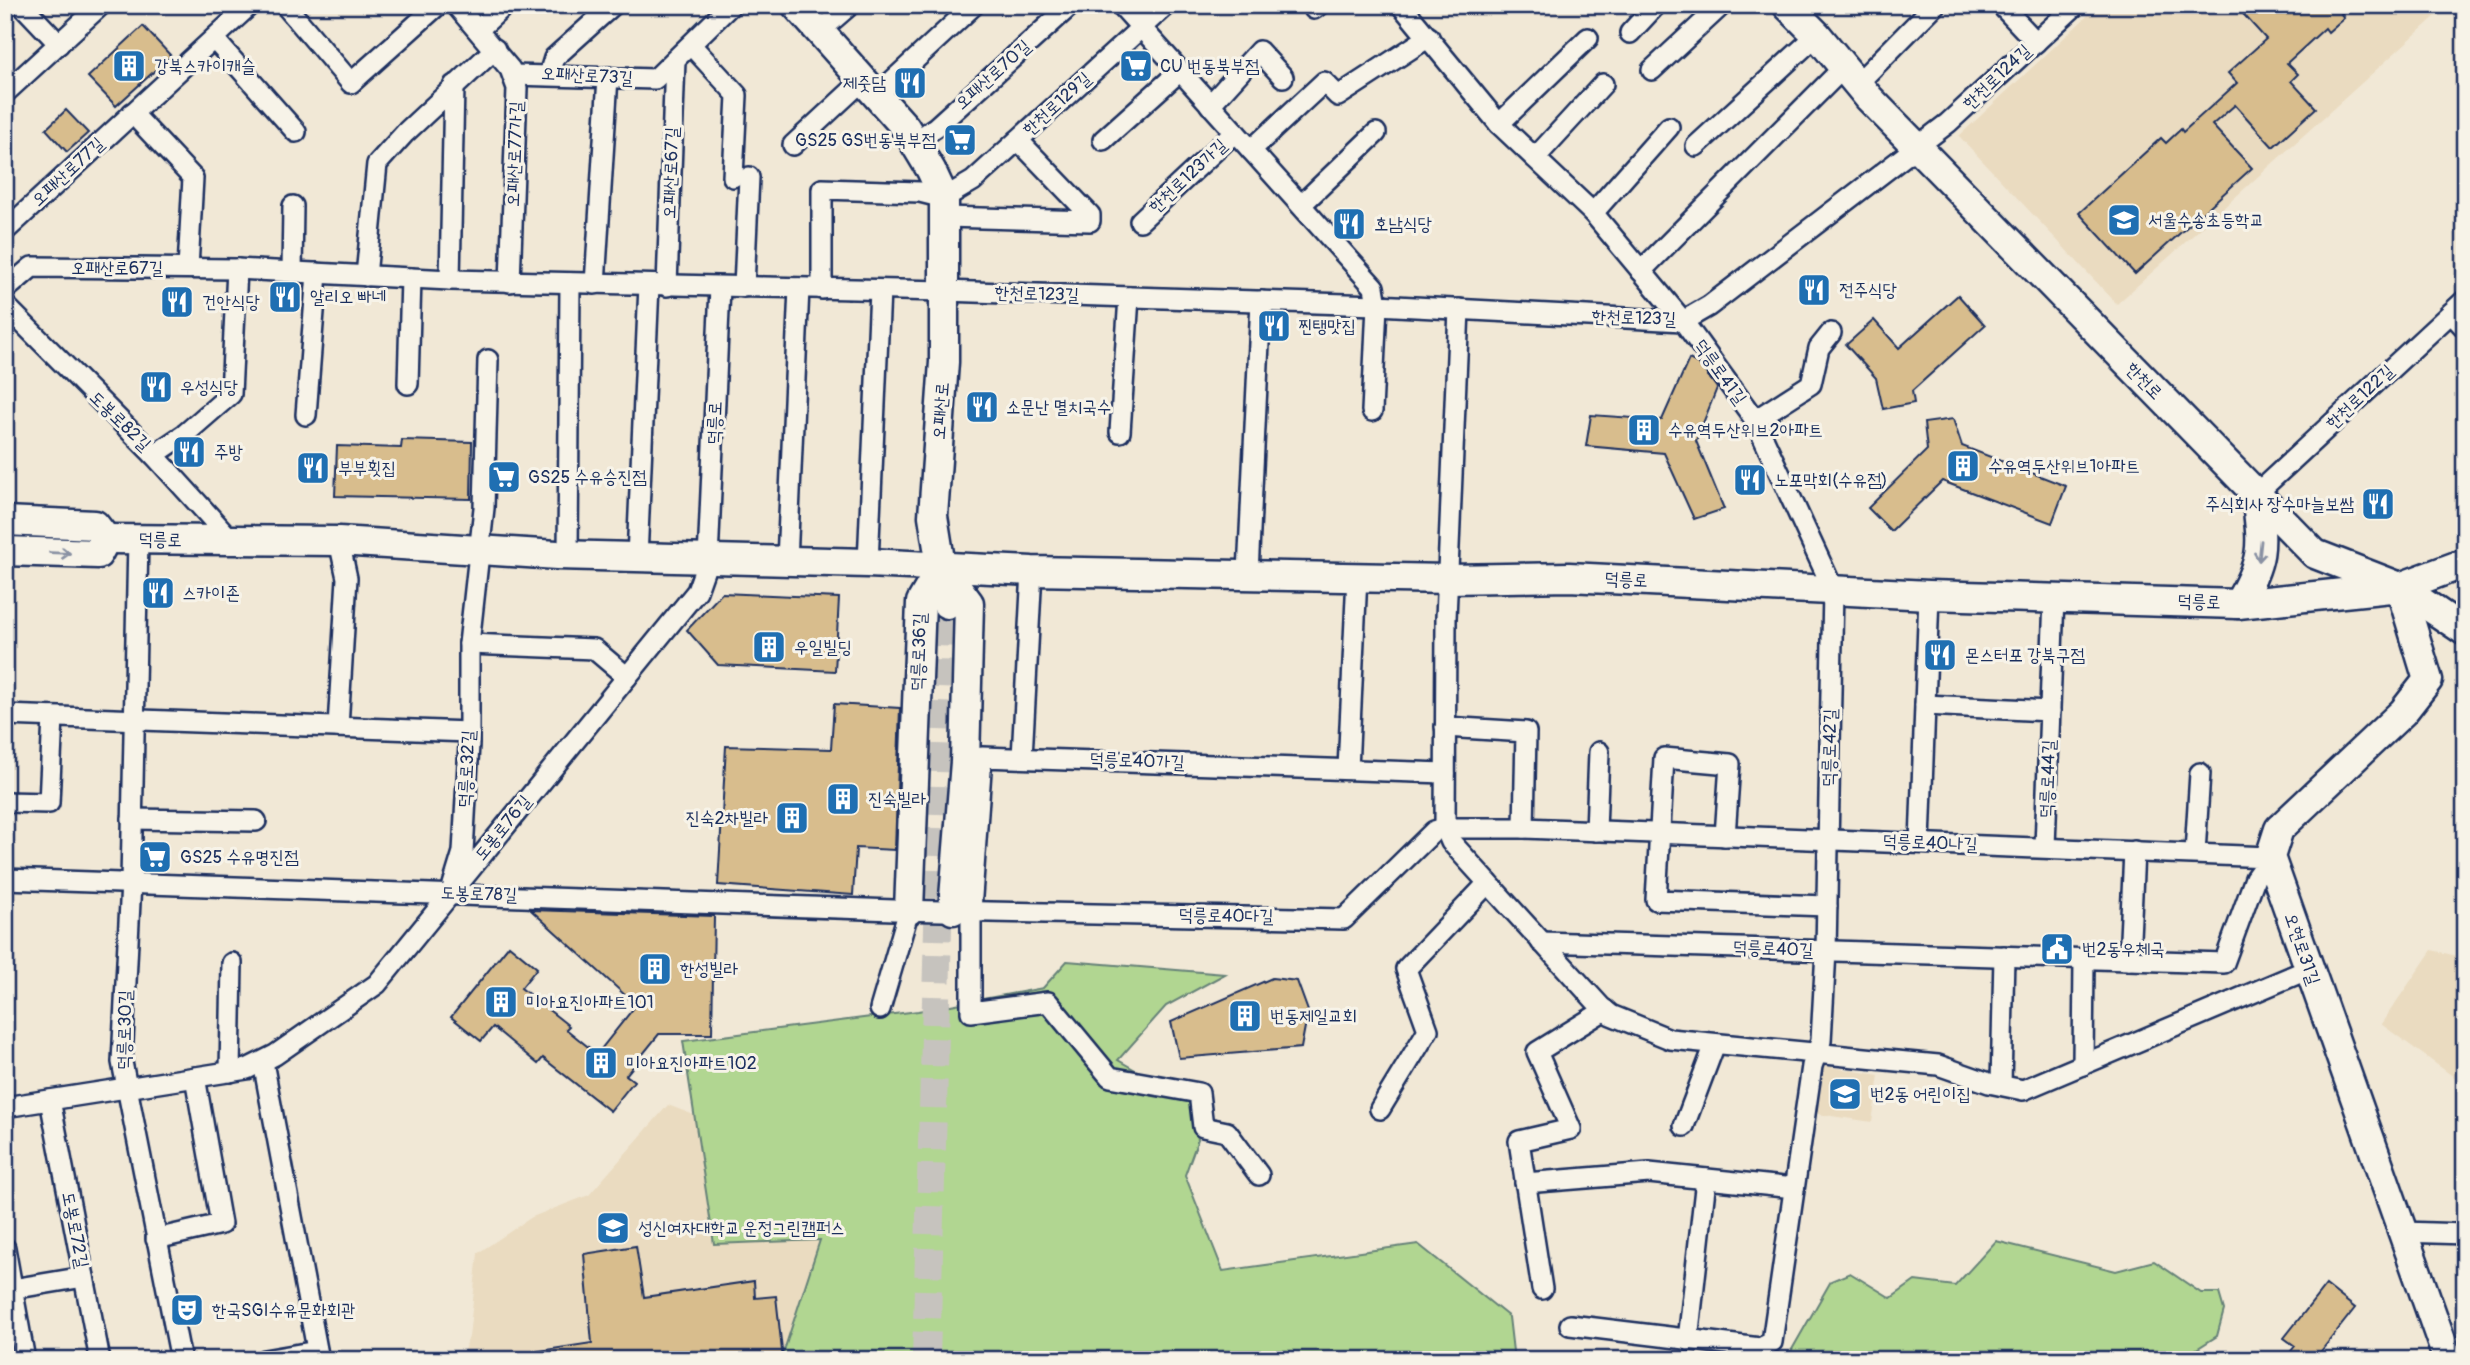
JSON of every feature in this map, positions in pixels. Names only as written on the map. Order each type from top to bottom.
[{"type":"main road","name":"오패산로","points":[[796,5],[914,142],[944,207],[944,362],[933,516],[947,604]]},
{"type":"main road","name":"한천로","points":[[1804,16],[1850,76],[1917,147],[2315,554],[2400,587],[2465,631]]},
{"type":"main road","points":[[2238,604],[2255,573],[2261,552],[2256,494]]},
{"type":"main road","points":[[5,522],[95,525],[106,540]]},
{"type":"main road","name":"덕릉로","points":[[5,551],[98,554],[106,540],[138,539],[339,541],[637,558],[1449,579],[1569,577],[1929,594],[2238,604],[2400,587],[2465,563]]},
{"type":"main road","points":[[942,566],[969,603],[962,910]]},
{"type":"main road","name":"덕릉로36길","points":[[909,910],[921,602],[942,566]]},
{"type":"main road","points":[[2270,858],[2279,829],[2403,712],[2428,680],[2400,587]]},
{"type":"main road","name":"오현로31길","points":[[2270,858],[2448,1360]]},
{"type":"street","points":[[22,5],[59,44]]},
{"type":"street","points":[[5,93],[101,5]]},
{"type":"street","name":"오패산로77길","points":[[5,231],[250,5]]},
{"type":"street","points":[[285,5],[351,83],[439,5]]},
{"type":"street","name":"오패산로77가길","points":[[456,5],[495,49],[513,75],[517,88],[510,282]]},
{"type":"street","points":[[478,30],[505,5]]},
{"type":"street","points":[[549,74],[554,58],[613,5]]},
{"type":"street","name":"오패산로73길","points":[[513,75],[655,79],[731,5]]},
{"type":"street","points":[[820,31],[850,5]]},
{"type":"street","points":[[793,145],[974,5]]},
{"type":"street","name":"오패산로70길","points":[[914,142],[936,127],[1071,5]]},
{"type":"street","name":"한천로123가길","points":[[1121,5],[1374,287],[1377,305]]},
{"type":"street","name":"한천로129길","points":[[944,207],[1166,5]]},
{"type":"street","name":"덕릉로41길","points":[[1401,5],[1499,124],[1593,214],[1684,321],[1755,420],[1833,589]]},
{"type":"street","points":[[1630,33],[1656,5]]},
{"type":"street","points":[[1652,70],[1721,5]]},
{"type":"street","points":[[1641,271],[1850,76],[1935,5]]},
{"type":"street","points":[[2001,5],[2036,42]]},
{"type":"street","name":"한천로124길","points":[[1917,147],[1948,123],[2076,5]]},
{"type":"street","name":"한천로","points":[[1696,146],[1804,16]]},
{"type":"street","points":[[1251,150],[1324,82],[1338,96],[1429,37]]},
{"type":"street","points":[[214,38],[296,132]]},
{"type":"street","points":[[1499,124],[1588,38]]},
{"type":"street","points":[[691,45],[737,95],[744,287]]},
{"type":"street","points":[[366,276],[377,164],[454,85],[495,49]]},
{"type":"street","points":[[1210,105],[1258,51],[1283,77]]},
{"type":"street","name":"오패산로67길","points":[[658,285],[675,60]]},
{"type":"street","points":[[1103,140],[1180,71]]},
{"type":"street","points":[[595,284],[608,77]]},
{"type":"street","points":[[1535,158],[1603,84]]},
{"type":"street","points":[[450,280],[456,103],[454,85]]},
{"type":"street","points":[[132,113],[193,178],[188,268]]},
{"type":"street","points":[[1593,214],[1669,127]]},
{"type":"street","name":"한천로123가길","points":[[1140,221],[1235,132]]},
{"type":"street","points":[[1301,205],[1376,133]]},
{"type":"street","points":[[822,289],[822,189],[920,192],[944,207],[1090,221],[1090,215],[1018,140]]},
{"type":"street","name":"한천로123길","points":[[944,291],[1377,305],[1684,321],[1709,306],[1917,147]]},
{"type":"street","points":[[292,272],[293,206]]},
{"type":"street","name":"오패산로67길","points":[[5,290],[32,267],[237,269],[510,282],[944,291]]},
{"type":"street","points":[[154,454],[185,434],[231,394],[237,269]]},
{"type":"street","points":[[306,415],[317,273]]},
{"type":"street","points":[[408,384],[411,278]]},
{"type":"street","points":[[568,555],[570,283]]},
{"type":"street","points":[[637,558],[658,285]]},
{"type":"street","name":"덕릉로","points":[[708,560],[720,286]]},
{"type":"street","points":[[787,561],[799,288]]},
{"type":"street","points":[[868,563],[880,290]]},
{"type":"street","points":[[1120,432],[1129,297]]},
{"type":"street","points":[[1248,573],[1261,301]]},
{"type":"street","name":"도봉로82길","points":[[5,305],[154,454],[232,541]]},
{"type":"street","points":[[1372,411],[1377,305]]},
{"type":"street","points":[[1459,309],[1449,579],[1445,828],[1451,842],[1605,1010],[1670,1039],[1938,1065],[2023,1090],[2309,969]]},
{"type":"street","name":"한천로122길","points":[[2256,494],[2460,314]]},
{"type":"street","points":[[1755,420],[1811,384],[1819,348],[1830,333]]},
{"type":"street","points":[[478,550],[484,508],[488,360]]},
{"type":"street","name":"덕릉로30길","points":[[138,539],[131,882],[122,1062],[125,1088],[181,1360]]},
{"type":"street","points":[[338,727],[346,578],[339,541]]},
{"type":"street","name":"덕릉로32길","points":[[451,893],[463,852],[470,644],[478,550]]},
{"type":"street","name":"도봉로76길","points":[[5,1107],[247,1069],[262,1062],[377,984],[697,591],[708,560]]},
{"type":"street","points":[[1023,757],[1032,570]]},
{"type":"street","points":[[1348,769],[1357,576]]},
{"type":"street","name":"덕릉로42길","points":[[1570,1325],[1759,1348],[1772,1342],[1812,1066],[1821,1041],[1826,951],[1833,589]]},
{"type":"street","points":[[1920,843],[1929,594]]},
{"type":"street","name":"덕릉로44길","points":[[2045,847],[2054,597]]},
{"type":"street","points":[[470,644],[594,649],[627,677]]},
{"type":"street","points":[[1925,705],[2050,711]]},
{"type":"street","points":[[5,715],[469,732]]},
{"type":"street","points":[[5,802],[49,803],[53,717]]},
{"type":"street","points":[[1446,727],[1526,732],[1524,828]]},
{"type":"street","points":[[1596,831],[1600,752]]},
{"type":"street","name":"덕릉로40가길","points":[[962,910],[982,757],[1445,773]]},
{"type":"street","points":[[1726,836],[1730,764],[1664,758],[1656,900],[1827,906]]},
{"type":"street","points":[[2196,853],[2200,773]]},
{"type":"street","points":[[132,819],[256,821]]},
{"type":"street","name":"덕릉로40다길","points":[[962,910],[1344,919],[1434,831],[1445,828]]},
{"type":"street","name":"덕릉로40나길","points":[[1445,828],[1524,828],[2134,850],[2270,858]]},
{"type":"street","points":[[2129,960],[2134,850]]},
{"type":"street","name":"덕릉로40길","points":[[1541,942],[2224,963],[2255,878],[2270,858]]},
{"type":"street","name":"도봉로78길","points":[[5,879],[962,910]]},
{"type":"street","points":[[1380,1109],[1428,1030],[1406,969],[1488,883]]},
{"type":"street","name":"덕릉로36길","points":[[880,1009],[909,910]]},
{"type":"street","points":[[962,910],[971,1012],[1048,1002],[1110,1077],[1199,1093],[1203,1127],[1227,1132],[1259,1175]]},
{"type":"street","points":[[2001,1085],[2004,956]]},
{"type":"street","points":[[2083,1065],[2084,958]]},
{"type":"street","points":[[230,1072],[232,964]]},
{"type":"street","points":[[1542,1289],[1519,1141],[1571,1129],[1538,1052],[1605,1010]]},
{"type":"street","points":[[1684,1126],[1715,1044]]},
{"type":"street","points":[[262,1062],[318,1355],[264,1360]]},
{"type":"street","points":[[156,1239],[222,1224],[195,1077]]},
{"type":"street","name":"도봉로72길","points":[[50,1100],[100,1360]]},
{"type":"street","points":[[1525,1184],[1649,1173],[1794,1188]]},
{"type":"street","points":[[1688,1340],[1706,1179]]},
{"type":"street","points":[[2402,1232],[2465,1234]]},
{"type":"street","points":[[5,1248],[25,1360]]},
{"type":"street","points":[[12,1289],[84,1276]]},
{"type":"shaded area","name":"서울수송초등학교","points":[[2099,5],[2448,5],[2117,304],[1959,136]]},
{"type":"shaded area","points":[[2432,950],[2465,958],[2465,1085],[2381,1024]]},
{"type":"shaded area","name":"번2동 어린이집","points":[[1818,1065],[1879,1075],[1872,1122],[1811,1113]]},
{"type":"shaded area","name":"성신여자대학교 운정그린캠퍼스","points":[[668,1105],[694,1115],[714,1244],[820,1239],[782,1360],[460,1360],[469,1337],[478,1253],[532,1217],[589,1195]]},
{"type":"green space","points":[[1067,961],[1225,974],[1166,1006],[1118,1060],[1189,1101],[1198,1139],[1185,1175],[1223,1271],[1418,1244],[1509,1317],[1514,1360],[781,1360],[820,1240],[714,1244],[683,1041],[918,1011],[1043,988]]},
{"type":"green space","points":[[1996,1241],[2116,1271],[2154,1261],[2201,1293],[2219,1293],[2224,1310],[2217,1336],[2179,1360],[1786,1360],[1831,1281],[1850,1273],[1891,1298],[1915,1281],[1955,1286]]},
{"type":"building","points":[[2235,5],[2350,5],[2341,14],[2344,18],[2328,32],[2325,28],[2287,63],[2298,74],[2291,81],[2316,108],[2273,147],[2235,105],[2212,125],[2252,168],[2135,274],[2079,213],[2161,138],[2166,143],[2181,129],[2183,132],[2237,83],[2228,73],[2266,39]]},
{"type":"building","name":"강북스카이캐슬","points":[[143,26],[171,56],[116,106],[88,77]]},
{"type":"building","points":[[66,110],[88,133],[67,152],[46,129]]},
{"type":"building","points":[[1958,295],[1985,325],[1912,391],[1914,403],[1883,409],[1876,378],[1846,345],[1874,320],[1899,348]]},
{"type":"building","name":"수유역두산위브2아파트","points":[[1689,359],[1699,364],[1717,388],[1696,441],[1724,509],[1694,519],[1664,453],[1586,446],[1591,415],[1662,420]]},
{"type":"building","name":"수유역두산위브1아파트","points":[[1953,419],[1962,446],[2066,486],[2052,523],[1942,481],[1891,531],[1868,508],[1927,450],[1924,423]]},
{"type":"building","points":[[402,440],[472,442],[471,499],[335,496],[337,446],[401,448]]},
{"type":"building","name":"우일빌딩","points":[[722,593],[839,598],[835,671],[718,665],[687,630]]},
{"type":"building","points":[[834,704],[900,708],[895,850],[856,848],[853,895],[718,885],[726,746],[831,749]]},
{"type":"building","points":[[531,910],[714,916],[712,1034],[659,1034],[626,1075],[634,1081],[610,1111],[543,1058],[538,1064],[493,1027],[481,1041],[451,1017],[509,945],[537,968],[521,988],[569,1026],[566,1029],[597,1054],[636,1005]]},
{"type":"building","name":"번동제일교회","points":[[1272,978],[1297,981],[1308,1011],[1301,1048],[1179,1058],[1171,1022]]},
{"type":"building","points":[[636,1246],[644,1297],[754,1281],[755,1298],[776,1296],[783,1360],[540,1360],[539,1351],[592,1343],[584,1254]]},
{"type":"building","points":[[2326,1285],[2355,1308],[2314,1360],[2284,1360],[2295,1346],[2284,1338]]},
{"type":"tunnel","points":[[926,1360],[947,604]]},
{"type":"place","name":"강북스카이캐슬","points":[[129,66]]},
{"type":"place","name":"CU 번동북부점","points":[[1136,66]]},
{"type":"place","name":"제줏담","points":[[910,83]]},
{"type":"place","name":"GS25 GS번동북부점","points":[[960,140]]},
{"type":"place","name":"서울수송초등학교","points":[[2124,220]]},
{"type":"place","name":"호남식당","points":[[1349,224]]},
{"type":"place","name":"전주식당","points":[[1814,290]]},
{"type":"place","name":"알리오 빠네","points":[[285,297]]},
{"type":"place","name":"건안식당","points":[[177,302]]},
{"type":"place","name":"찐탱맛집","points":[[1274,326]]},
{"type":"place","name":"우성식당","points":[[156,387]]},
{"type":"place","name":"소문난 멸치국수","points":[[982,407]]},
{"type":"place","name":"수유역두산위브2아파트","points":[[1644,430]]},
{"type":"place","name":"주방","points":[[189,452]]},
{"type":"place","name":"수유역두산위브1아파트","points":[[1963,466]]},
{"type":"place","name":"부부횟집","points":[[313,468]]},
{"type":"place","name":"GS25 수유승진점","points":[[504,477]]},
{"type":"place","name":"노포막회(수유점)","points":[[1750,480]]},
{"type":"place","name":"주식회사 장수마늘보쌈","points":[[2378,504]]},
{"type":"place","name":"스카이존","points":[[158,593]]},
{"type":"place","name":"우일빌딩","points":[[769,647]]},
{"type":"place","name":"몬스터포 강북구점","points":[[1940,655]]},
{"type":"place","name":"진숙빌라","points":[[843,799]]},
{"type":"place","name":"진숙2차빌라","points":[[792,818]]},
{"type":"place","name":"GS25 수유명진점","points":[[155,857]]},
{"type":"place","name":"번2동우체국","points":[[2057,949]]},
{"type":"place","name":"한성빌라","points":[[655,969]]},
{"type":"place","name":"미아요진아파트101","points":[[501,1002]]},
{"type":"place","name":"번동제일교회","points":[[1245,1016]]},
{"type":"place","name":"미아요진아파트102","points":[[601,1063]]},
{"type":"place","name":"번2동 어린이집","points":[[1845,1094]]},
{"type":"place","name":"성신여자대학교 운정그린캠퍼스","points":[[613,1228]]},
{"type":"place","name":"한국SGI수유문화회관","points":[[187,1310]]}]
